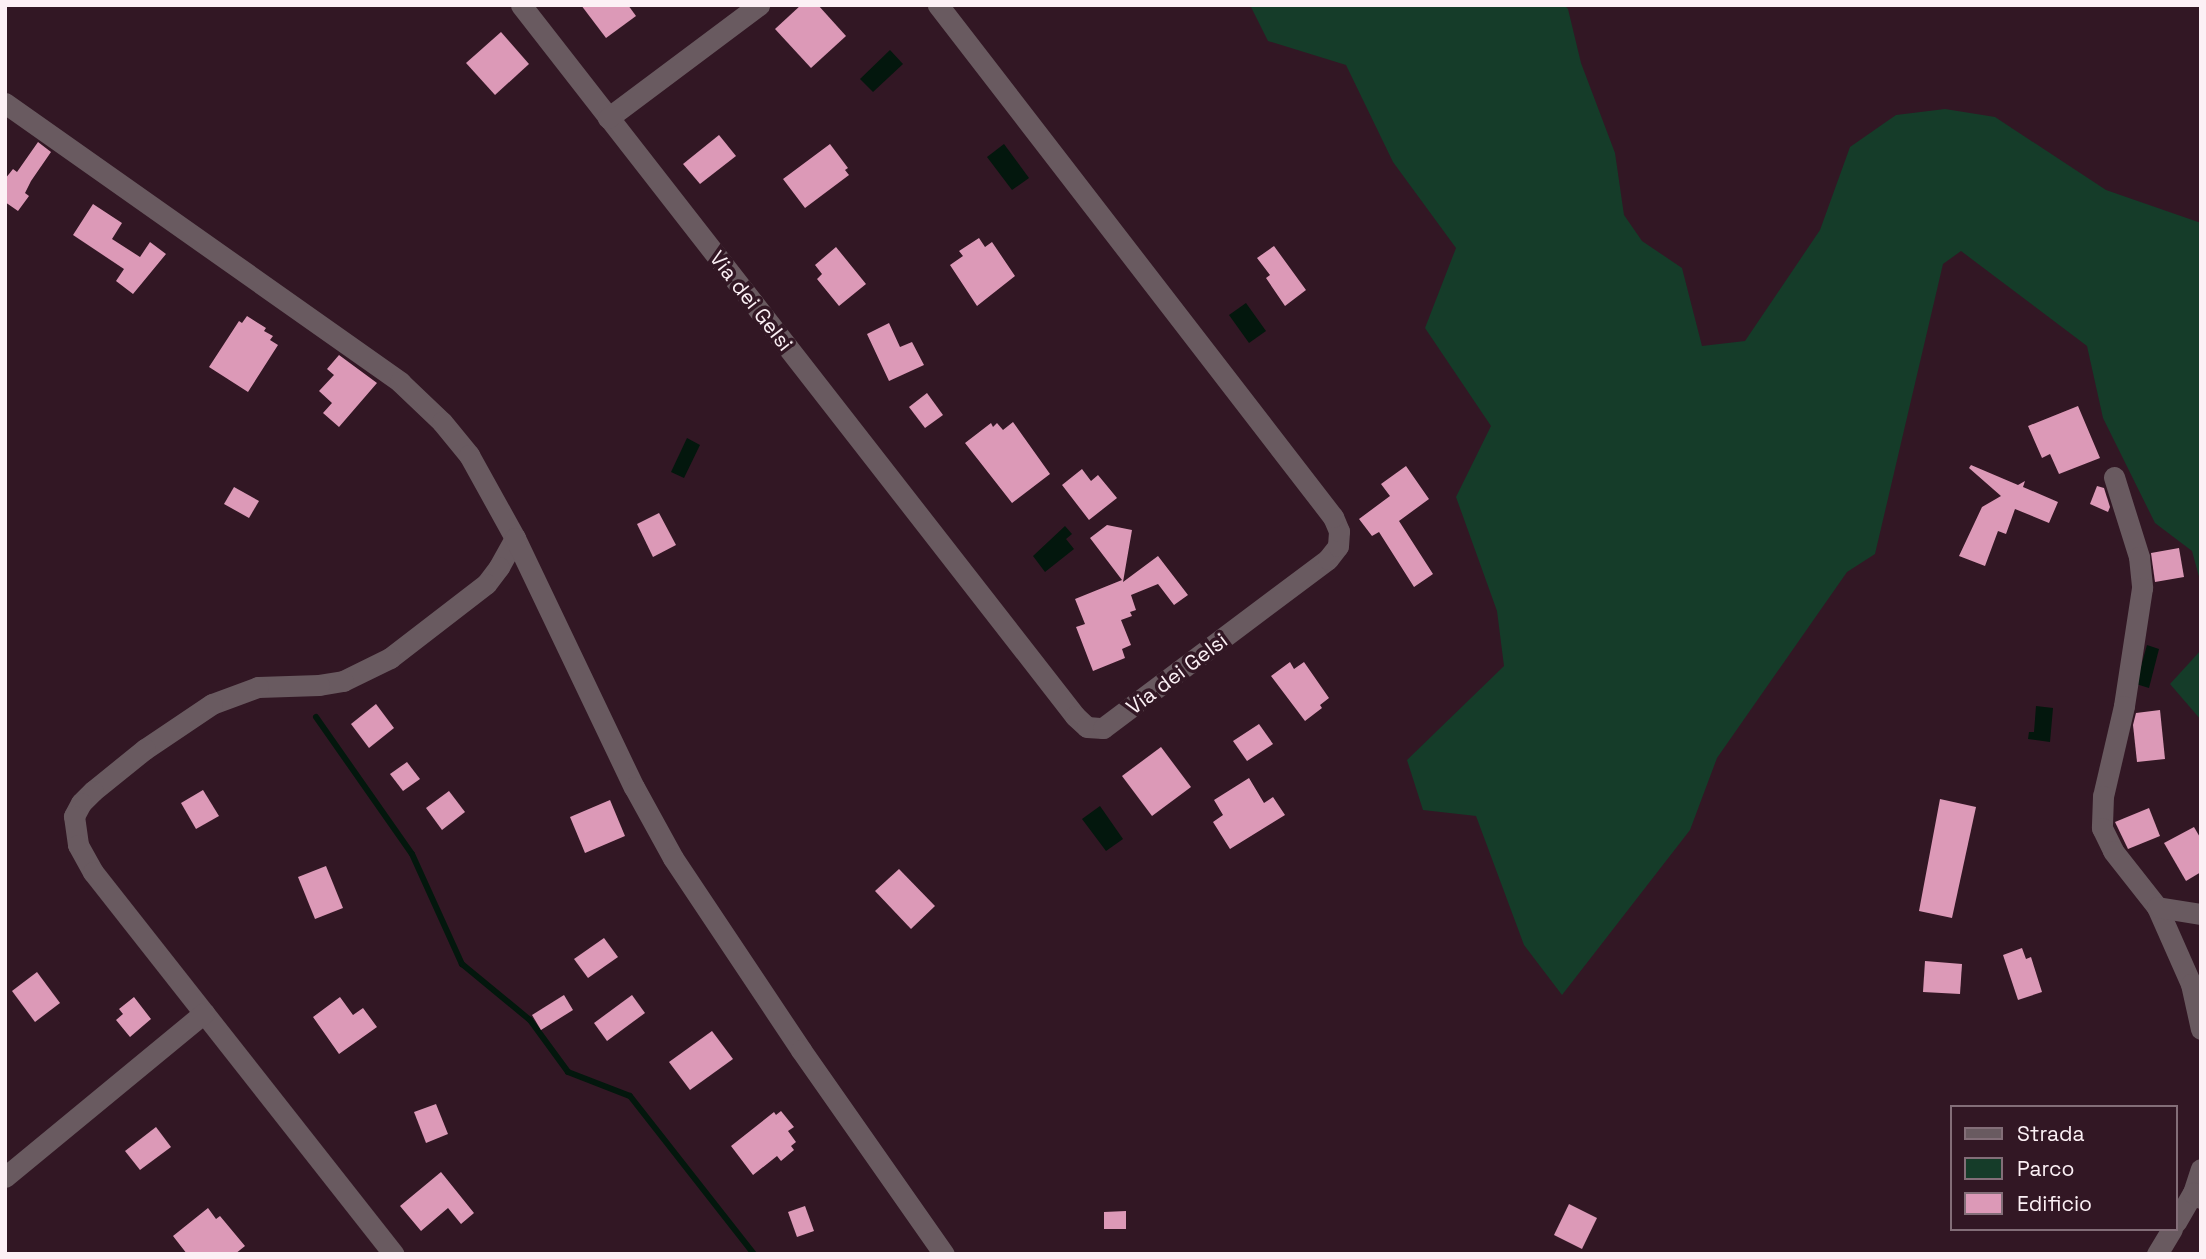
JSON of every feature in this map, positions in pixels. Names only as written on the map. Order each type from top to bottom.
[{"type":"street","name":"Via dei Gelsi","points":[[521,5],[1075,716],[1087,727],[1103,728],[1328,559],[1338,546],[1339,531],[1333,517],[938,5]]},
{"type":"street","points":[[608,118],[759,5]]},
{"type":"street","points":[[5,103],[400,382],[436,415],[469,455],[515,538],[638,796],[679,868],[944,1254]]},
{"type":"street","points":[[2114,477],[2139,557],[2142,595],[2124,706],[2103,796],[2101,821],[2113,851],[2157,907],[2191,984],[2201,1029]]},
{"type":"street","points":[[394,1254],[83,856],[74,825],[80,803],[145,749],[221,700],[258,687],[331,683],[377,666],[478,592],[499,567],[515,538]]},
{"type":"street","points":[[2157,907],[2201,914]]},
{"type":"street","points":[[5,1177],[204,1013]]},
{"type":"street","points":[[2178,1220],[2197,1196],[2201,1169]]},
{"type":"street","points":[[2157,1254],[2171,1231]]},
{"type":"green space","points":[[1250,5],[1564,5],[1568,9],[1581,63],[1615,153],[1624,215],[1642,241],[1682,268],[1702,346],[1745,341],[1820,230],[1850,147],[1896,115],[1945,109],[1995,117],[2106,190],[2201,223],[2201,584],[2192,551],[2155,523],[2103,418],[2087,346],[1961,251],[1943,264],[1875,554],[1847,572],[1717,758],[1690,830],[1562,995],[1524,945],[1476,816],[1423,810],[1407,760],[1504,666],[1497,611],[1456,497],[1491,426],[1425,328],[1456,248],[1393,162],[1346,65],[1268,41]]},
{"type":"green space","points":[[2201,650],[2201,720],[2170,684]]},
{"type":"shaded area","points":[[890,50],[903,64],[873,92],[860,79]]},
{"type":"shaded area","points":[[1004,144],[1029,178],[1012,190],[987,157]]},
{"type":"shaded area","points":[[1246,303],[1266,331],[1249,343],[1229,315]]},
{"type":"shaded area","points":[[687,438],[700,445],[684,478],[671,472]]},
{"type":"shaded area","points":[[1065,526],[1072,534],[1066,539],[1074,549],[1045,572],[1033,556]]},
{"type":"shaded area","points":[[2147,645],[2159,649],[2149,688],[2136,684]]},
{"type":"shaded area","points":[[2036,706],[2053,708],[2050,742],[2028,739],[2029,732],[2034,732]]},
{"type":"shaded area","points":[[1100,806],[1123,839],[1106,851],[1082,819]]},
{"type":"building","points":[[581,5],[628,5],[636,16],[606,38]]},
{"type":"building","points":[[801,5],[818,5],[846,36],[811,68],[775,29]]},
{"type":"building","points":[[501,32],[529,64],[495,95],[466,63]]},
{"type":"building","points":[[719,135],[736,156],[700,184],[683,164]]},
{"type":"building","points":[[38,142],[51,152],[31,181],[25,193],[29,196],[18,211],[5,202],[5,179],[13,169],[17,172]]},
{"type":"building","points":[[830,144],[848,168],[845,170],[849,175],[805,208],[783,179]]},
{"type":"building","points":[[93,204],[122,223],[112,239],[140,257],[150,242],[166,254],[133,294],[116,281],[124,269],[73,235]]},
{"type":"building","points":[[979,238],[985,247],[992,242],[1015,276],[977,306],[950,265],[963,256],[959,251]]},
{"type":"building","points":[[1274,246],[1306,290],[1285,306],[1266,278],[1270,275],[1257,258]]},
{"type":"building","points":[[836,247],[866,284],[839,306],[817,279],[822,274],[815,265]]},
{"type":"building","points":[[247,316],[266,328],[264,331],[273,336],[270,340],[278,345],[248,392],[209,367],[239,321],[242,323]]},
{"type":"building","points":[[889,323],[900,347],[912,342],[924,365],[889,381],[867,334]]},
{"type":"building","points":[[339,355],[377,383],[339,427],[323,413],[332,403],[319,391],[334,375],[327,369]]},
{"type":"building","points":[[927,393],[943,415],[925,428],[909,407]]},
{"type":"building","points":[[2078,406],[2100,458],[2059,474],[2050,454],[2042,458],[2028,426]]},
{"type":"building","points":[[1013,422],[1050,474],[1012,503],[965,443],[991,423],[993,427],[997,423],[1003,430]]},
{"type":"building","points":[[1971,465],[2018,485],[2025,481],[2023,487],[2058,502],[2049,523],[2015,509],[2006,534],[1998,531],[1985,566],[1959,556],[1982,507],[2001,496],[1969,468]]},
{"type":"building","points":[[1406,466],[1429,499],[1399,521],[1433,574],[1414,587],[1379,532],[1372,536],[1359,519],[1390,496],[1381,484]]},
{"type":"building","points":[[1082,469],[1091,481],[1098,475],[1117,498],[1089,520],[1062,485]]},
{"type":"building","points":[[2097,486],[2104,488],[2110,507],[2108,512],[2090,504]]},
{"type":"building","points":[[234,487],[259,501],[249,518],[224,504]]},
{"type":"building","points":[[659,513],[676,545],[653,557],[637,524]]},
{"type":"building","points":[[1107,525],[1132,530],[1123,582],[1158,556],[1188,595],[1174,605],[1158,584],[1131,595],[1136,610],[1130,612],[1132,616],[1121,620],[1131,645],[1122,649],[1125,658],[1093,671],[1076,627],[1085,624],[1075,599],[1122,580],[1090,538]]},
{"type":"building","points":[[2179,548],[2184,577],[2155,582],[2151,553]]},
{"type":"building","points":[[1290,662],[1294,669],[1304,662],[1329,698],[1320,705],[1322,708],[1305,721],[1271,676]]},
{"type":"building","points":[[376,704],[394,728],[369,748],[351,724]]},
{"type":"building","points":[[2160,710],[2165,759],[2137,762],[2133,725],[2136,713]]},
{"type":"building","points":[[1259,724],[1273,744],[1247,761],[1233,741]]},
{"type":"building","points":[[1161,747],[1191,787],[1152,816],[1122,776]]},
{"type":"building","points":[[407,762],[420,779],[403,791],[390,774]]},
{"type":"building","points":[[1249,778],[1264,803],[1273,797],[1285,815],[1230,849],[1213,822],[1223,815],[1214,800]]},
{"type":"building","points":[[203,790],[219,816],[196,829],[181,803]]},
{"type":"building","points":[[449,791],[465,812],[442,830],[426,808]]},
{"type":"building","points":[[1940,799],[1976,807],[1952,918],[1919,911]]},
{"type":"building","points":[[610,800],[625,836],[585,853],[570,817]]},
{"type":"building","points":[[2149,808],[2160,836],[2128,849],[2115,822]]},
{"type":"building","points":[[2194,827],[2201,839],[2201,872],[2186,881],[2164,843]]},
{"type":"building","points":[[326,866],[343,908],[315,919],[298,877]]},
{"type":"building","points":[[899,869],[935,906],[911,929],[875,891]]},
{"type":"building","points":[[604,938],[618,957],[588,978],[574,959]]},
{"type":"building","points":[[2022,948],[2026,959],[2031,957],[2042,992],[2018,1000],[2003,955]]},
{"type":"building","points":[[1925,961],[1962,964],[1960,994],[1923,992]]},
{"type":"building","points":[[37,972],[60,1003],[35,1022],[12,991]]},
{"type":"building","points":[[564,995],[573,1010],[541,1030],[532,1015]]},
{"type":"building","points":[[632,995],[645,1013],[607,1041],[594,1023]]},
{"type":"building","points":[[134,997],[151,1019],[130,1037],[116,1020],[123,1014],[119,1009]]},
{"type":"building","points":[[340,997],[353,1015],[363,1008],[377,1027],[339,1054],[313,1017]]},
{"type":"building","points":[[712,1031],[733,1059],[690,1090],[669,1062]]},
{"type":"building","points":[[436,1104],[448,1134],[426,1143],[414,1112]]},
{"type":"building","points":[[781,1111],[794,1127],[788,1131],[796,1142],[791,1146],[794,1150],[781,1161],[777,1156],[753,1175],[731,1146],[774,1112],[776,1115]]},
{"type":"building","points":[[156,1127],[171,1147],[140,1170],[125,1151]]},
{"type":"building","points":[[441,1172],[474,1213],[461,1224],[448,1208],[421,1231],[400,1206]]},
{"type":"building","points":[[1569,1204],[1597,1218],[1582,1249],[1554,1235]]},
{"type":"building","points":[[805,1206],[814,1231],[797,1237],[788,1212]]},
{"type":"building","points":[[208,1208],[216,1219],[220,1216],[245,1246],[235,1254],[187,1254],[173,1236]]},
{"type":"building","points":[[1126,1211],[1126,1229],[1104,1229],[1104,1212]]},
{"type":"waterway","points":[[316,717],[412,854],[462,964],[530,1020],[568,1072],[630,1096],[754,1254]]}]
